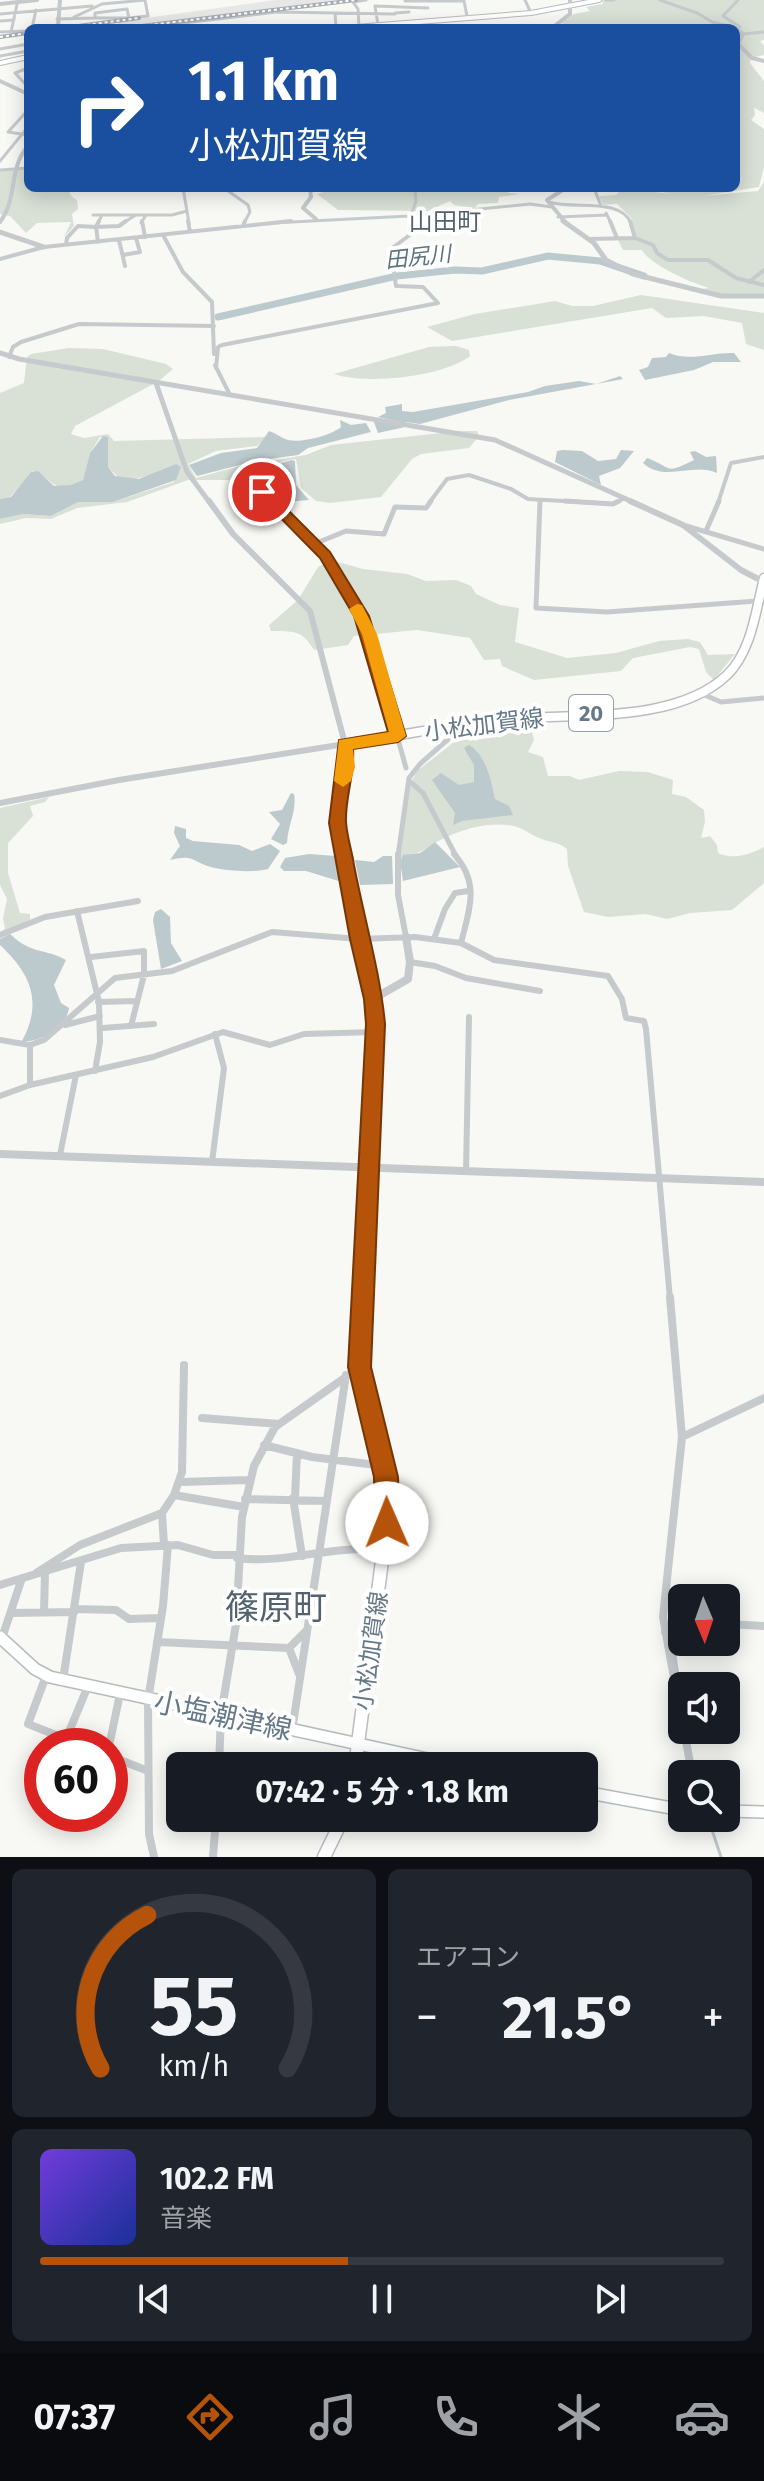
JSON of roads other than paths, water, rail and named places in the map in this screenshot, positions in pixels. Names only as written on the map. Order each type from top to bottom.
[{"type":"main road","points":[[384,24],[531,13],[599,0]]},
{"type":"main road","points":[[0,63],[24,55]]},
{"type":"main road","name":"小松加賀線","points":[[358,1752],[387,1523],[384,1466],[360,1367],[375,1032],[373,999],[338,823],[346,767],[345,744],[462,727],[668,705],[700,693],[727,675],[740,658],[764,581]]},
{"type":"main road","name":"小塩潮津線","points":[[1,1637],[46,1676],[389,1752]]},
{"type":"main road","points":[[598,1795],[668,1807]]},
{"type":"main road","points":[[740,1811],[764,1812]]},
{"type":"main road","points":[[324,1857],[336,1832]]},
{"type":"street","points":[[0,4],[37,0]]},
{"type":"street","points":[[56,24],[60,0]]},
{"type":"street","points":[[57,19],[115,20],[148,16],[145,0],[102,3],[71,19]]},
{"type":"street","points":[[354,3],[366,0]]},
{"type":"street","points":[[389,0],[389,6]]},
{"type":"street","points":[[354,3],[395,6],[426,0],[464,1],[467,16]]},
{"type":"street","points":[[426,0],[430,20]]},
{"type":"street","points":[[525,0],[531,13]]},
{"type":"street","points":[[606,0],[614,0]]},
{"type":"street","points":[[660,0],[718,24]]},
{"type":"street","points":[[735,24],[723,16],[738,0]]},
{"type":"street","points":[[11,32],[18,1]]},
{"type":"street","points":[[404,2],[416,22]]},
{"type":"street","points":[[102,3],[108,10]]},
{"type":"street","points":[[354,3],[359,24]]},
{"type":"street","points":[[557,24],[570,14],[571,3]]},
{"type":"street","points":[[0,14],[95,6]]},
{"type":"street","points":[[375,6],[378,24]]},
{"type":"street","points":[[391,23],[395,6]]},
{"type":"street","points":[[175,24],[277,12],[395,14],[428,8]]},
{"type":"street","points":[[87,10],[95,13],[127,9],[129,18]]},
{"type":"street","points":[[32,24],[36,10]]},
{"type":"street","points":[[95,13],[95,19]]},
{"type":"street","points":[[335,13],[336,24]]},
{"type":"street","points":[[0,21],[14,20]]},
{"type":"street","points":[[115,20],[116,24]]},
{"type":"street","points":[[0,32],[24,31]]},
{"type":"street","points":[[740,31],[743,34],[764,32]]},
{"type":"street","points":[[740,40],[743,34]]},
{"type":"street","points":[[0,49],[24,45]]},
{"type":"street","points":[[20,46],[24,51]]},
{"type":"street","points":[[740,46],[752,58],[764,61]]},
{"type":"street","points":[[0,56],[24,54]]},
{"type":"street","points":[[24,70],[15,73],[24,84]]},
{"type":"street","points":[[0,81],[24,88]]},
{"type":"street","points":[[24,114],[8,132],[24,134]]},
{"type":"street","points":[[0,161],[24,131]]},
{"type":"street","points":[[0,222],[9,210],[18,156],[24,150]]},
{"type":"street","points":[[0,170],[24,168]]},
{"type":"street","points":[[184,192],[190,232]]},
{"type":"street","points":[[230,192],[248,205],[250,212],[243,226]]},
{"type":"street","points":[[312,192],[303,208],[316,219]]},
{"type":"street","points":[[216,368],[218,347],[222,345],[438,303],[423,287],[396,286],[391,249],[415,231],[410,216],[416,201],[415,192]]},
{"type":"street","points":[[530,204],[549,203],[561,192]]},
{"type":"street","points":[[596,192],[617,238]]},
{"type":"street","points":[[549,203],[558,217],[589,239],[606,260],[652,281],[721,296],[764,296]]},
{"type":"street","points":[[0,259],[44,247],[243,226],[316,219],[410,216],[549,203],[567,207],[613,206],[629,218],[635,238]]},
{"type":"street","points":[[93,215],[187,211]]},
{"type":"street","points":[[98,242],[96,227],[102,215]]},
{"type":"street","points":[[125,224],[136,215]]},
{"type":"street","points":[[145,237],[141,223],[146,215]]},
{"type":"street","points":[[558,217],[607,215]]},
{"type":"street","points":[[66,245],[68,236],[78,226],[141,223]]},
{"type":"street","points":[[125,224],[127,239]]},
{"type":"street","points":[[0,232],[44,247]]},
{"type":"street","points":[[163,235],[183,272],[212,302],[216,368],[230,395]]},
{"type":"street","points":[[123,255],[140,252],[136,238]]},
{"type":"street","points":[[589,239],[635,238],[653,245],[655,254],[662,259],[710,261],[720,265],[729,275],[764,285]]},
{"type":"street","points":[[119,240],[125,266]]},
{"type":"street","points":[[749,282],[764,270]]},
{"type":"street","points":[[9,357],[13,347],[21,342],[75,324],[214,326]]},
{"type":"street","points":[[0,353],[504,443],[683,525],[764,549]]},
{"type":"street","points":[[0,803],[134,777],[345,744],[310,611],[233,534],[202,494],[186,469],[156,383]]},
{"type":"street","points":[[706,531],[714,519],[720,490],[731,472],[731,463],[764,457]]},
{"type":"street","points":[[314,544],[346,531],[384,534],[395,507],[426,508],[444,482],[456,476],[480,477],[526,498],[540,500],[613,504],[625,498]]},
{"type":"street","points":[[260,492],[267,495],[282,515],[328,558],[369,634],[406,768]]},
{"type":"street","points":[[540,500],[536,608],[607,612],[757,601]]},
{"type":"street","points":[[683,525],[741,570],[764,581]]},
{"type":"street","points":[[700,693],[721,702],[764,698]]},
{"type":"street","points":[[373,999],[408,979],[410,962],[397,895],[395,860],[412,770],[449,743],[462,727]]},
{"type":"street","points":[[409,781],[423,793],[442,825],[449,848],[469,871],[470,906],[461,943]]},
{"type":"street","points":[[434,939],[445,909],[455,893],[468,891]]},
{"type":"street","points":[[0,935],[45,917],[138,901]]},
{"type":"street","points":[[77,911],[91,957],[103,1028],[95,1071]]},
{"type":"street","points":[[0,1040],[30,1045],[44,1040],[97,999],[115,978],[172,971],[272,932],[359,939],[434,939],[461,943],[494,960],[608,976],[622,999],[626,1018],[645,1024],[682,1437],[663,1617],[673,1672]]},
{"type":"street","points":[[91,957],[144,951],[144,975],[131,1026]]},
{"type":"street","points":[[410,962],[435,966],[466,978],[540,991]]},
{"type":"street","points":[[97,999],[136,1001]]},
{"type":"street","points":[[63,1026],[100,1016]]},
{"type":"street","points":[[466,1172],[469,1017]]},
{"type":"street","points":[[103,1028],[154,1024]]},
{"type":"street","points":[[0,1096],[30,1085],[153,1057],[223,1032],[270,1045],[304,1034],[375,1032]]},
{"type":"street","points":[[212,1162],[224,1068],[215,1034]]},
{"type":"street","points":[[30,1045],[30,1085]]},
{"type":"street","points":[[60,1155],[76,1075]]},
{"type":"street","points":[[0,1154],[764,1182]]},
{"type":"street","points":[[44,1612],[40,1573],[53,1559],[101,1535],[162,1513],[174,1495],[180,1482],[184,1365]]},
{"type":"street","points":[[220,1752],[221,1715],[233,1644],[238,1556],[249,1480],[264,1445],[279,1424],[360,1367]]},
{"type":"street","points":[[292,1731],[346,1375]]},
{"type":"street","points":[[682,1437],[764,1398]]},
{"type":"street","points":[[202,1418],[279,1424]]},
{"type":"street","points":[[264,1445],[333,1460],[384,1466]]},
{"type":"street","points":[[297,1453],[294,1498],[302,1556]]},
{"type":"street","points":[[180,1482],[249,1480]]},
{"type":"street","points":[[174,1495],[244,1503],[294,1498],[327,1501]]},
{"type":"street","points":[[154,1857],[149,1834],[148,1700],[160,1618],[166,1545],[162,1513]]},
{"type":"street","points":[[0,1585],[121,1548],[188,1547],[213,1555],[238,1556],[262,1563],[340,1547],[371,1549]]},
{"type":"street","points":[[63,1681],[81,1562]]},
{"type":"street","points":[[1,1637],[22,1578]]},
{"type":"street","points":[[11,1613],[116,1610],[129,1619],[160,1618]]},
{"type":"street","points":[[740,1625],[764,1626]]},
{"type":"street","points":[[157,1642],[289,1648],[307,1631]]},
{"type":"street","points":[[289,1648],[300,1676]]},
{"type":"street","points":[[38,1728],[28,1724],[46,1676]]},
{"type":"street","points":[[71,1728],[88,1686]]},
{"type":"street","points":[[113,1728],[120,1694]]},
{"type":"street","points":[[128,1763],[148,1771]]},
{"type":"street","points":[[213,1857],[215,1832]]},
{"type":"waterway","name":"田尻川","points":[[218,317],[397,276],[455,270],[482,271],[548,256],[600,261],[644,276]]},
{"type":"waterway","points":[[675,1656],[677,1672]]},
{"type":"waterway","points":[[713,1832],[721,1857]]},
{"type":"railway","points":[[158,24],[356,0]]},
{"type":"railway","points":[[93,24],[139,18]]},
{"type":"railway","points":[[0,37],[24,34]]},
{"type":"district","name":"山田町","points":[[445,222]]},
{"type":"district","name":"篠原町","points":[[276,1607]]}]
